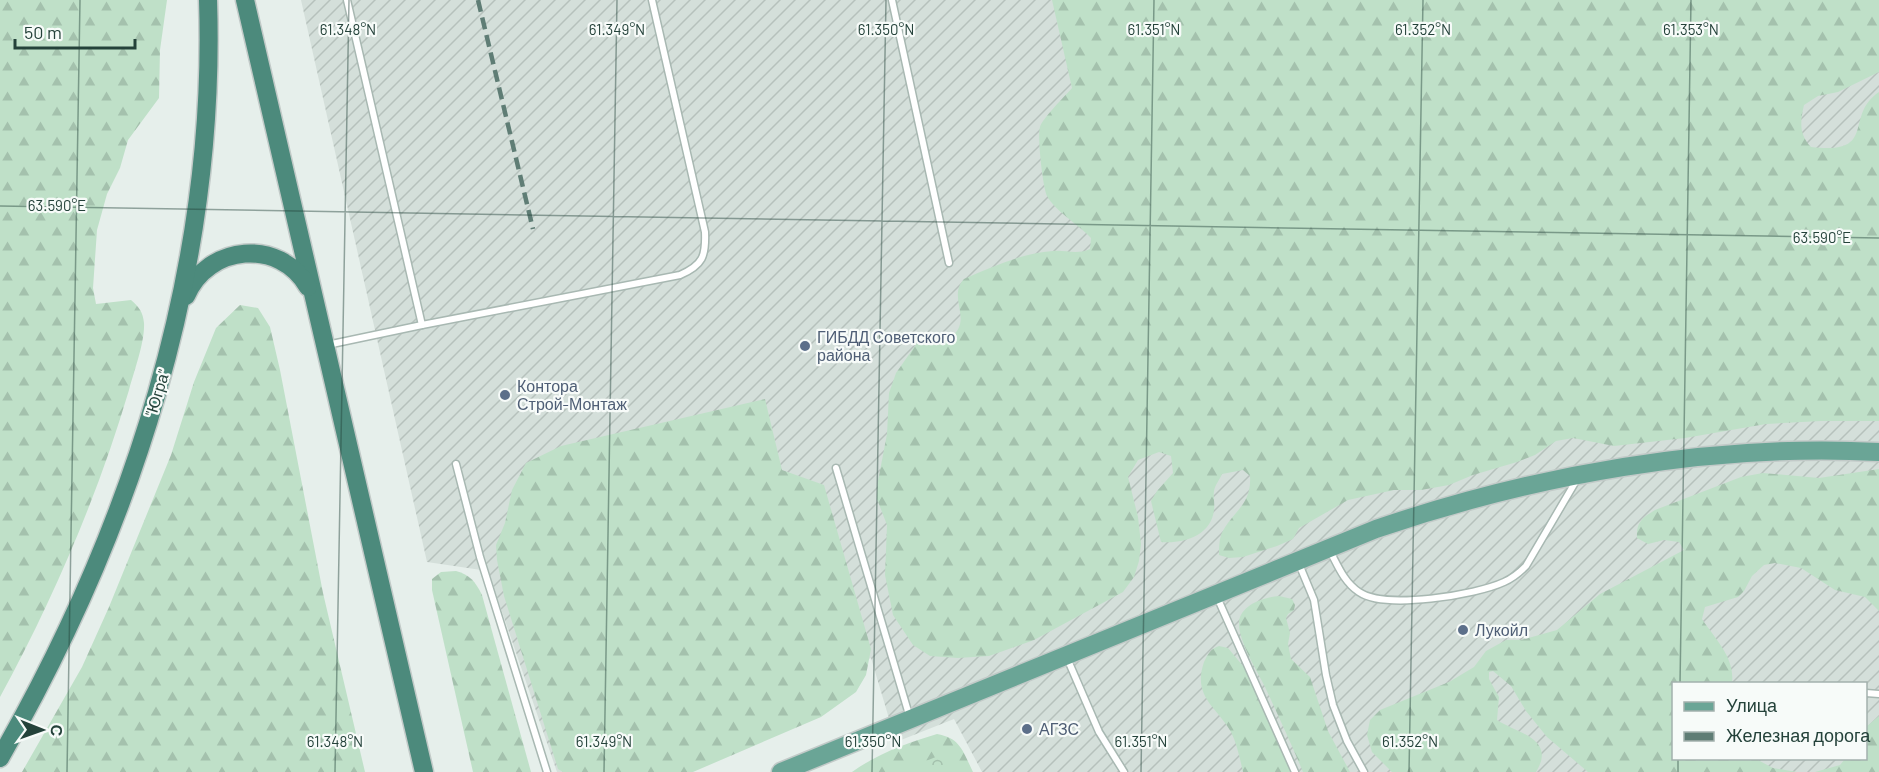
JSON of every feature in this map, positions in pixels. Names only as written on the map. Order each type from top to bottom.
[{"type":"highway","name":"\"Югра\"","points":[[0,758],[67,633],[103,550],[145,432],[178,314],[191,253],[204,154],[208,0]]},
{"type":"highway","points":[[245,0],[424,772]]},
{"type":"highway","points":[[178,314],[189,290],[206,270],[227,257],[253,253],[278,258],[296,269],[309,288],[318,311]]},
{"type":"main road","points":[[780,772],[1298,560],[1376,529],[1448,505],[1512,488],[1580,474],[1743,454],[1801,451],[1879,452]]},
{"type":"lane","points":[[347,0],[422,325]]},
{"type":"lane","points":[[326,346],[680,275],[691,270],[702,260],[705,251],[705,232],[652,0]]},
{"type":"lane","points":[[892,0],[949,263]]},
{"type":"lane","points":[[456,464],[480,557],[547,772]]},
{"type":"lane","points":[[836,468],[910,718]]},
{"type":"lane","points":[[1329,548],[1340,572],[1350,585],[1361,594],[1377,598],[1401,601],[1432,600],[1501,584],[1516,576],[1526,566],[1580,474]]},
{"type":"lane","points":[[1298,560],[1314,600],[1326,675],[1334,705],[1347,741],[1364,772]]},
{"type":"lane","points":[[1216,594],[1295,772]]},
{"type":"lane","points":[[1066,655],[1099,732],[1124,772]]},
{"type":"shaded area","points":[[301,0],[1879,0],[1879,772],[982,772],[954,719],[896,742],[871,658],[583,772],[557,772],[488,571],[427,562]]},
{"type":"green space","points":[[0,0],[167,0],[160,50],[159,98],[128,140],[120,168],[107,194],[97,230],[93,288],[96,304],[131,300],[140,310],[143,319],[144,331],[141,348],[117,429],[89,508],[56,585],[0,697]]},
{"type":"green space","points":[[1052,0],[1879,0],[1879,72],[1838,92],[1818,96],[1804,105],[1801,122],[1804,137],[1811,147],[1832,148],[1845,145],[1853,139],[1863,112],[1879,92],[1879,421],[1766,424],[1685,438],[1614,446],[1573,438],[1556,441],[1535,455],[1449,485],[1421,490],[1394,490],[1348,500],[1299,528],[1293,539],[1243,557],[1229,558],[1219,555],[1221,535],[1248,495],[1250,476],[1243,470],[1222,474],[1215,489],[1214,510],[1208,526],[1187,540],[1161,542],[1151,501],[1173,473],[1171,456],[1159,452],[1138,460],[1128,477],[1138,517],[1141,544],[1134,577],[1123,592],[1034,640],[989,656],[958,658],[930,656],[913,645],[893,615],[885,575],[887,525],[877,499],[887,434],[889,393],[896,373],[917,343],[925,345],[943,341],[956,332],[961,318],[959,286],[964,279],[1007,261],[1041,252],[1080,252],[1090,249],[1091,238],[1047,196],[1042,173],[1040,127],[1049,113],[1072,88]]},
{"type":"green space","points":[[240,305],[258,308],[270,327],[323,593],[365,772],[22,772],[82,667],[109,607],[171,455],[194,382],[216,328]]},
{"type":"green space","points":[[765,399],[782,470],[824,485],[871,649],[866,675],[856,692],[821,717],[693,772],[563,772],[558,769],[504,596],[497,560],[496,545],[505,523],[512,490],[526,463],[561,446]]},
{"type":"green space","points":[[1879,469],[1879,611],[1865,597],[1835,590],[1801,568],[1775,563],[1764,565],[1752,576],[1738,597],[1705,607],[1702,619],[1727,657],[1732,682],[1672,682],[1672,760],[1758,760],[1773,768],[1797,772],[1588,772],[1547,737],[1526,711],[1511,686],[1493,671],[1489,672],[1489,679],[1499,697],[1497,720],[1532,738],[1538,744],[1541,761],[1536,772],[1392,772],[1372,752],[1367,735],[1370,720],[1380,710],[1449,682],[1474,667],[1486,651],[1506,640],[1521,640],[1557,630],[1600,594],[1684,550],[1679,542],[1664,540],[1648,544],[1637,538],[1641,521],[1655,510],[1741,477],[1763,473],[1819,478]]},
{"type":"green space","points":[[456,571],[472,579],[482,595],[531,772],[473,772],[432,590],[432,579],[441,572]]},
{"type":"green space","points":[[1279,596],[1292,599],[1295,605],[1294,610],[1286,618],[1290,633],[1288,644],[1291,659],[1310,677],[1328,731],[1350,772],[1303,772],[1245,646],[1240,630],[1240,616],[1254,603]]},
{"type":"green space","points":[[1219,646],[1228,648],[1248,672],[1292,772],[1243,772],[1231,732],[1208,701],[1201,684],[1204,662],[1211,650]]},
{"type":"green space","points":[[1879,716],[1879,772],[1815,772],[1840,765],[1844,760],[1867,760],[1867,726]]},
{"type":"green space","points":[[937,734],[951,739],[960,747],[973,772],[852,772],[893,750]]},
{"type":"green space","points":[[943,754],[952,772],[899,772]]},
{"type":"railway","points":[[478,0],[533,229]]},
{"type":"place","name":"ГИБДД Советского района","points":[[805,346]]},
{"type":"place","name":"Контора Строй-Монтаж","points":[[505,395]]},
{"type":"place","name":"Лукойл","points":[[1463,630]]},
{"type":"place","name":"АГЗС","points":[[1027,729]]}]
